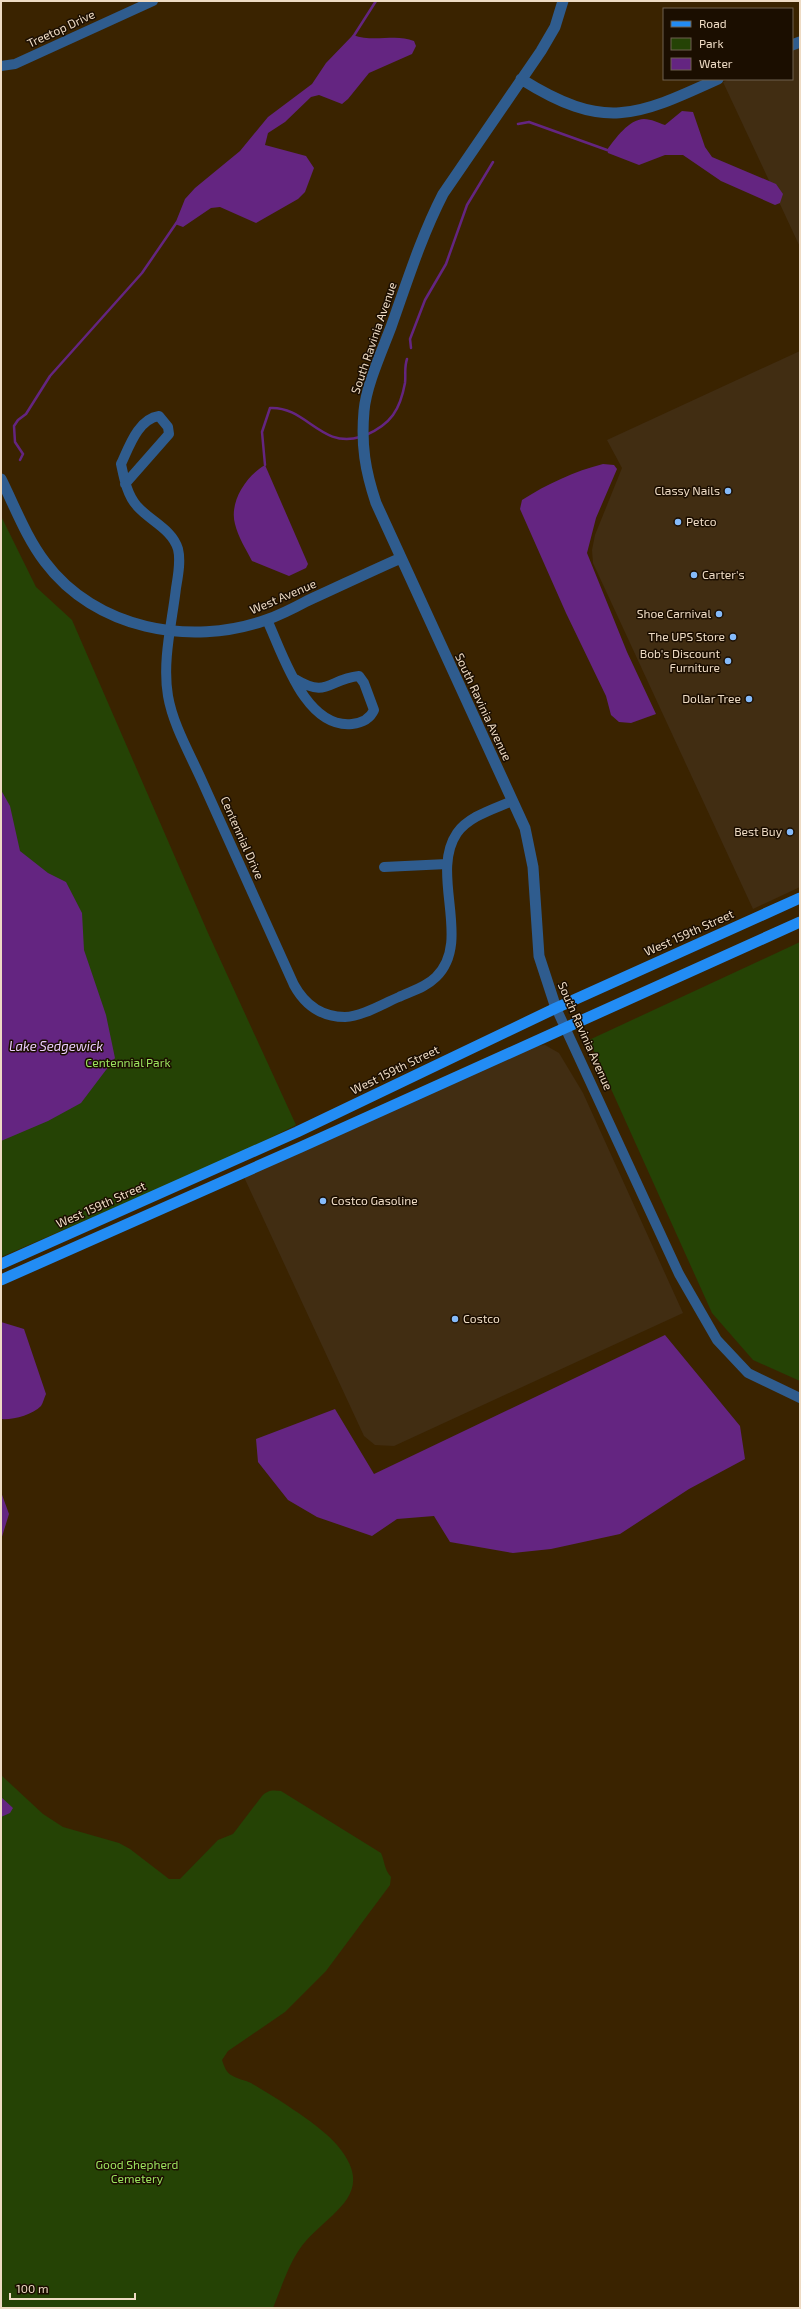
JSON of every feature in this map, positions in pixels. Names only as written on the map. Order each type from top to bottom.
[{"type":"main road","name":"West 159th Street","points":[[1,1264],[297,1132],[556,1008],[800,898]]},
{"type":"main road","points":[[1,1280],[800,922]]},
{"type":"street","name":"Treetop Drive","points":[[1,66],[15,64],[152,1]]},
{"type":"street","name":"South Ravinia Avenue","points":[[563,1],[555,27],[443,194],[431,218],[378,362],[364,409],[362,446],[366,472],[376,503],[400,558],[525,828],[533,867],[539,956],[556,1008],[679,1274],[717,1340],[748,1373],[800,1398]]},
{"type":"street","points":[[521,79],[568,104],[598,112],[615,113],[639,111],[656,107],[716,80]]},
{"type":"street","name":"Centennial Drive","points":[[125,484],[168,434],[168,427],[159,416],[152,417],[140,428],[120,464],[125,484],[136,506],[166,530],[174,539],[178,550],[179,565],[166,676],[168,697],[175,718],[294,985],[301,997],[320,1012],[333,1017],[350,1016],[425,985],[437,976],[445,964],[450,949],[451,928],[447,864]]},
{"type":"street","name":"West Avenue","points":[[1,479],[32,541],[46,562],[69,587],[113,615],[153,629],[171,632],[214,632],[241,628],[267,620],[400,558]]},
{"type":"street","points":[[267,620],[295,679],[312,707],[334,723],[342,725],[354,724],[368,719],[374,710],[364,683],[359,676],[350,677],[319,689],[309,687],[295,679]]},
{"type":"street","points":[[384,867],[447,864],[450,850],[457,833],[466,823],[512,801]]},
{"type":"shaded area","points":[[800,47],[800,247],[723,82],[728,80],[793,80],[793,50]]},
{"type":"shaded area","points":[[800,351],[800,887],[753,909],[593,563],[592,550],[595,535],[622,468],[607,440]]},
{"type":"shaded area","points":[[545,1045],[559,1053],[583,1093],[683,1313],[394,1446],[375,1445],[364,1436],[244,1177],[536,1046]]},
{"type":"green space","name":"Centennial Park","points":[[1,516],[36,587],[72,620],[208,933],[296,1125],[236,1155],[1,1257]]},
{"type":"green space","points":[[800,942],[800,1381],[753,1360],[712,1313],[589,1040]]},
{"type":"green space","name":"Good Shepherd Cemetery","points":[[1,1775],[43,1814],[63,1827],[119,1843],[130,1849],[169,1879],[180,1879],[218,1840],[233,1834],[262,1796],[273,1791],[281,1791],[381,1853],[391,1877],[390,1885],[326,1971],[285,2012],[228,2051],[222,2060],[226,2071],[229,2074],[251,2083],[321,2129],[337,2145],[349,2163],[353,2178],[351,2191],[344,2203],[299,2250],[288,2271],[273,2308],[1,2308]]},
{"type":"water","points":[[353,35],[369,38],[407,39],[414,41],[416,46],[412,54],[369,73],[348,99],[342,104],[319,95],[311,97],[285,122],[268,133],[265,145],[306,156],[314,168],[305,192],[298,199],[256,223],[220,207],[211,208],[183,227],[175,224],[185,199],[195,188],[240,151],[268,117],[312,84],[326,63]]},
{"type":"water","points":[[682,111],[693,112],[705,147],[712,157],[776,184],[783,194],[780,203],[775,205],[721,181],[683,155],[665,155],[639,165],[608,153],[607,150],[614,141],[623,130],[633,122],[647,119],[665,125]]},
{"type":"water","points":[[603,464],[614,465],[617,469],[596,518],[587,553],[627,652],[656,714],[631,723],[619,722],[611,715],[606,696],[566,613],[520,509],[522,500],[541,489],[572,474]]},
{"type":"water","points":[[265,465],[308,564],[306,568],[289,576],[252,561],[236,529],[234,507],[241,490],[251,476]]},
{"type":"water","name":"Lake Sedgewick","points":[[1,790],[10,806],[20,851],[48,873],[66,882],[82,913],[84,950],[106,1015],[115,1058],[81,1103],[48,1121],[1,1141]]},
{"type":"water","points":[[1,1322],[24,1329],[46,1394],[41,1406],[33,1412],[17,1418],[1,1419]]},
{"type":"water","points":[[665,1335],[740,1426],[745,1459],[689,1489],[620,1534],[551,1549],[513,1553],[450,1542],[434,1516],[397,1519],[372,1536],[317,1517],[288,1500],[258,1462],[256,1439],[335,1409],[374,1474]]},
{"type":"water","points":[[1,1492],[9,1514],[1,1540]]},
{"type":"water","points":[[1,1797],[13,1808],[10,1813],[1,1817]]},
{"type":"waterway","points":[[353,37],[376,1]]},
{"type":"waterway","points":[[518,124],[529,122],[607,150]]},
{"type":"waterway","points":[[411,348],[410,339],[425,300],[446,264],[467,205],[493,162]]},
{"type":"waterway","points":[[20,460],[23,454],[15,442],[14,426],[18,420],[26,414],[50,376],[142,273],[177,222]]},
{"type":"waterway","points":[[366,435],[375,431],[388,421],[397,408],[403,393],[407,359]]},
{"type":"waterway","points":[[265,465],[262,432],[270,408],[283,409],[294,413],[324,433],[335,437],[346,439],[360,437]]},
{"type":"place","name":"Classy Nails","points":[[728,491]]},
{"type":"place","name":"Petco","points":[[678,522]]},
{"type":"place","name":"Carter's","points":[[694,575]]},
{"type":"place","name":"Shoe Carnival","points":[[719,614]]},
{"type":"place","name":"The UPS Store","points":[[733,637]]},
{"type":"place","name":"Bob's Discount Furniture","points":[[728,661]]},
{"type":"place","name":"Dollar Tree","points":[[749,699]]},
{"type":"place","name":"Best Buy","points":[[790,832]]},
{"type":"place","name":"Costco Gasoline","points":[[323,1201]]},
{"type":"place","name":"Costco","points":[[455,1319]]}]
